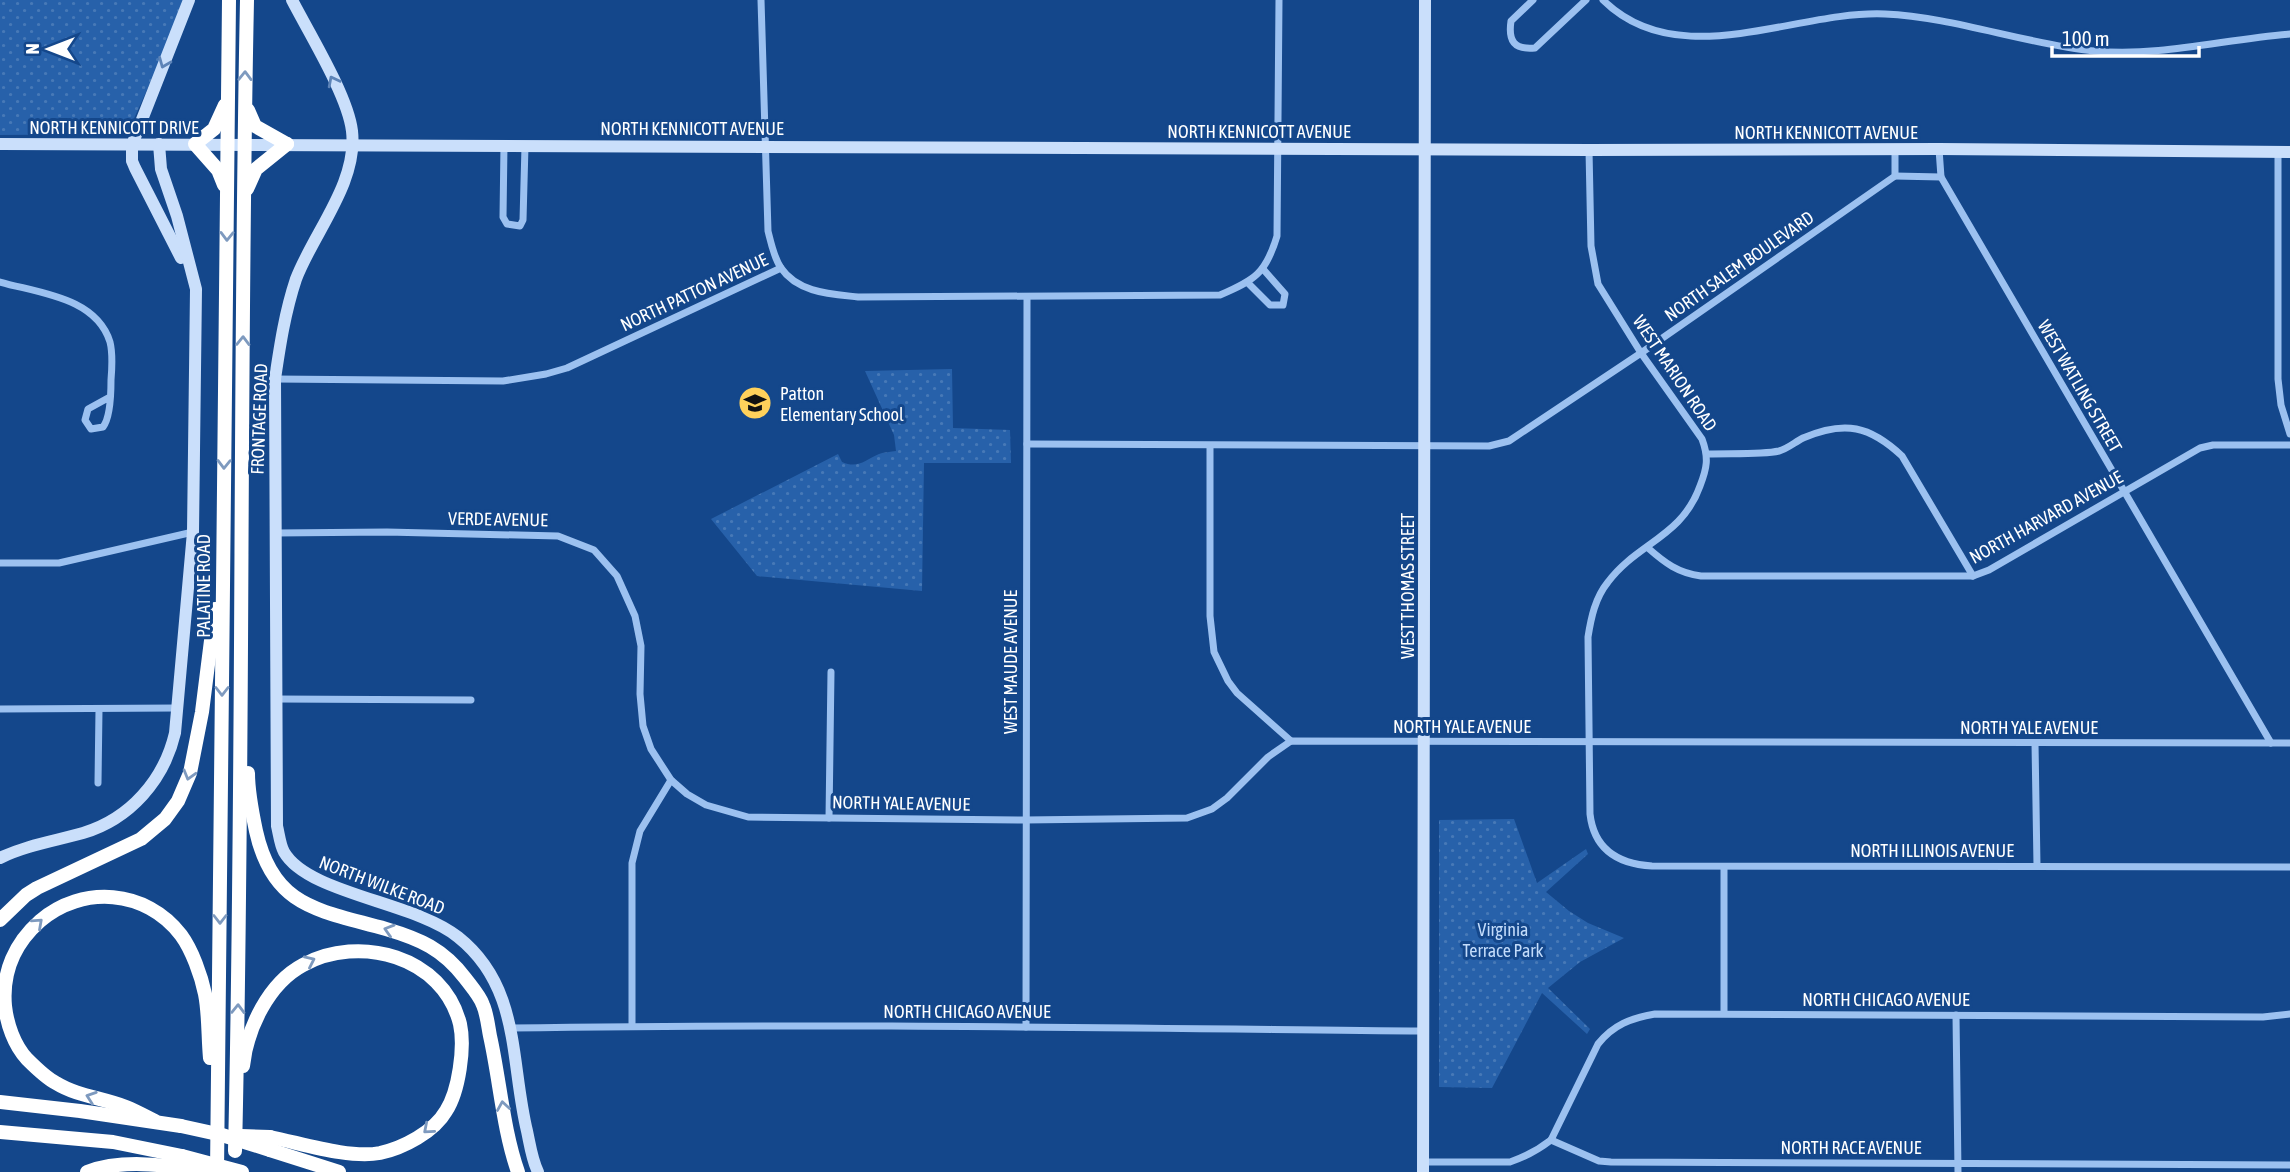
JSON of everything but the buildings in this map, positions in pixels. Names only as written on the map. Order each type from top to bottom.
[{"type":"highway","name":"PALATINE ROAD","points":[[216,1172],[219,1141],[229,0]]},
{"type":"highway","points":[[87,1172],[106,1167],[182,1162],[240,1172],[235,1151],[239,974],[247,0]]},
{"type":"highway","points":[[227,197],[218,170],[195,144],[214,129],[228,97]]},
{"type":"highway","points":[[245,102],[255,126],[273,139],[287,144]]},
{"type":"highway","points":[[244,195],[256,169],[287,144]]},
{"type":"highway","points":[[242,536],[248,632],[248,787],[261,853],[267,868],[284,890],[297,899],[314,907],[420,939],[443,954],[464,977],[483,1004],[499,1076],[510,1151],[518,1172]]},
{"type":"highway","points":[[0,920],[37,888],[141,839],[165,819],[178,801],[190,773],[202,712],[223,538]]},
{"type":"highway","points":[[155,1121],[125,1107],[55,1083],[25,1057],[9,1027],[4,993],[5,977],[11,958],[30,929],[64,904],[106,896],[133,901],[161,915],[182,936],[205,994],[219,1141]]},
{"type":"highway","points":[[0,1102],[155,1121],[181,1126],[219,1141],[270,1143],[354,1153],[378,1153],[403,1146],[424,1135],[446,1112],[464,1047],[459,1021],[439,986],[419,969],[382,952],[336,952],[320,956],[290,972],[261,1007],[247,1048],[244,1060],[235,1151]]},
{"type":"highway","points":[[0,1132],[113,1142],[216,1172]]},
{"type":"highway","points":[[270,1143],[339,1172]]},
{"type":"street","points":[[189,0],[132,145],[132,161],[172,238],[185,267],[195,301]]},
{"type":"street","name":"FRONTAGE ROAD","points":[[277,741],[275,379],[282,328],[297,278],[349,169],[352,145],[352,130],[339,92],[292,0]]},
{"type":"street","points":[[761,0],[768,231],[781,268]]},
{"type":"street","name":"NORTH PATTON AVENUE","points":[[275,379],[503,381],[546,374],[567,368],[781,268],[808,289],[848,296],[1220,295],[1248,283],[1263,269],[1277,236],[1279,0]]},
{"type":"street","name":"WEST THOMAS STREET","points":[[1423,1167],[1425,0]]},
{"type":"street","points":[[1534,0],[1511,21],[1510,39],[1515,46],[1535,47],[1540,44],[1586,0]]},
{"type":"street","points":[[1603,0],[1642,26],[1689,36],[1744,34],[1821,19],[1882,14],[1914,17],[2106,52],[2184,49],[2290,34]]},
{"type":"street","name":"NORTH KENNICOTT DRIVE","points":[[0,144],[228,144]]},
{"type":"street","points":[[0,858],[30,845],[94,829],[118,817],[148,790],[172,746],[178,708],[193,532],[196,289],[177,216],[160,169],[159,144]]},
{"type":"street","name":"NORTH KENNICOTT AVENUE","points":[[228,144],[2284,152]]},
{"type":"street","points":[[504,145],[503,217],[507,224],[514,226],[520,226],[523,220],[525,145]]},
{"type":"street","points":[[1895,149],[1895,176],[1941,177]]},
{"type":"street","name":"WEST WATLING STREET","points":[[1939,149],[1941,177],[2271,743]]},
{"type":"street","name":"WEST MARION ROAD","points":[[1589,150],[1591,246],[1598,284],[1641,353],[1702,439],[1708,454],[1708,466],[1690,508],[1677,524],[1620,569],[1608,582],[1591,615],[1588,638],[1591,826]]},
{"type":"street","points":[[2284,152],[2278,379],[2281,405],[2290,434]]},
{"type":"street","name":"NORTH SALEM BOULEVARD","points":[[1424,446],[1489,446],[1509,441],[1641,353],[1895,176]]},
{"type":"street","points":[[1248,283],[1270,305],[1283,305],[1285,294],[1263,269]]},
{"type":"street","points":[[0,282],[61,299],[80,306],[93,316],[110,341],[112,355],[111,390],[108,398],[110,415],[103,427],[91,429],[85,420],[88,409],[108,398]]},
{"type":"street","points":[[2279,295],[2290,295]]},
{"type":"street","name":"WEST MAUDE AVENUE","points":[[1026,1027],[1027,297]]},
{"type":"street","points":[[1708,454],[1780,451],[1818,433],[1843,428],[1865,429],[1902,456],[1973,576]]},
{"type":"street","points":[[1027,444],[1424,446]]},
{"type":"street","name":"NORTH HARVARD AVENUE","points":[[1648,548],[1677,571],[1701,576],[1973,576],[1989,570],[2200,447],[2290,445]]},
{"type":"street","points":[[1210,446],[1210,615],[1214,652],[1237,693],[1291,741]]},
{"type":"street","points":[[0,563],[59,563],[193,532]]},
{"type":"street","name":"VERDE AVENUE","points":[[275,533],[387,532],[558,536],[594,550],[617,576],[635,616],[641,646],[640,694],[643,726],[651,749],[671,780]]},
{"type":"street","points":[[829,818],[831,672]]},
{"type":"street","points":[[278,699],[471,700]]},
{"type":"street","points":[[0,709],[178,708]]},
{"type":"street","points":[[98,783],[99,710]]},
{"type":"street","name":"NORTH WILKE ROAD","points":[[277,741],[277,826],[284,852],[301,871],[335,887],[422,916],[459,937],[479,958],[499,986],[511,1028],[522,1110],[538,1172]]},
{"type":"street","name":"NORTH YALE AVENUE","points":[[671,780],[706,805],[748,817],[1025,820],[1186,818],[1212,809],[1227,798],[1268,757],[1291,741],[2290,743]]},
{"type":"street","points":[[2035,743],[2037,866]]},
{"type":"street","points":[[632,1026],[632,863],[640,831],[671,780]]},
{"type":"street","name":"NORTH ILLINOIS AVENUE","points":[[1591,826],[1597,841],[1614,856],[1644,866],[2290,867]]},
{"type":"street","points":[[1724,867],[1724,1013]]},
{"type":"street","name":"NORTH CHICAGO AVENUE","points":[[1550,1140],[1598,1044],[1607,1033],[1637,1017],[1655,1014],[1724,1013],[2263,1017],[2290,1014]]},
{"type":"street","points":[[1956,1015],[1958,1168]]},
{"type":"street","name":"NORTH CHICAGO AVENUE","points":[[511,1028],[1026,1027],[1423,1031]]},
{"type":"street","points":[[1423,1167],[1510,1162],[1523,1158],[1550,1140]]},
{"type":"street","name":"NORTH RACE AVENUE","points":[[1550,1140],[1599,1161],[1611,1162],[1958,1168],[2290,1165]]},
{"type":"green space","points":[[0,0],[184,0],[127,134],[0,135]]},
{"type":"green space","points":[[952,369],[953,428],[1010,430],[1011,463],[924,463],[922,591],[757,576],[711,519],[838,454],[842,462],[853,465],[881,453],[896,451],[894,435],[865,371]]},
{"type":"green space","name":"Virginia Terrace Park","points":[[1514,819],[1537,883],[1586,849],[1588,854],[1546,892],[1588,923],[1624,938],[1580,962],[1548,988],[1590,1029],[1587,1034],[1542,993],[1492,1088],[1439,1087],[1439,820]]},
{"type":"place","name":"Patton Elementary School","points":[[755,403]]}]
